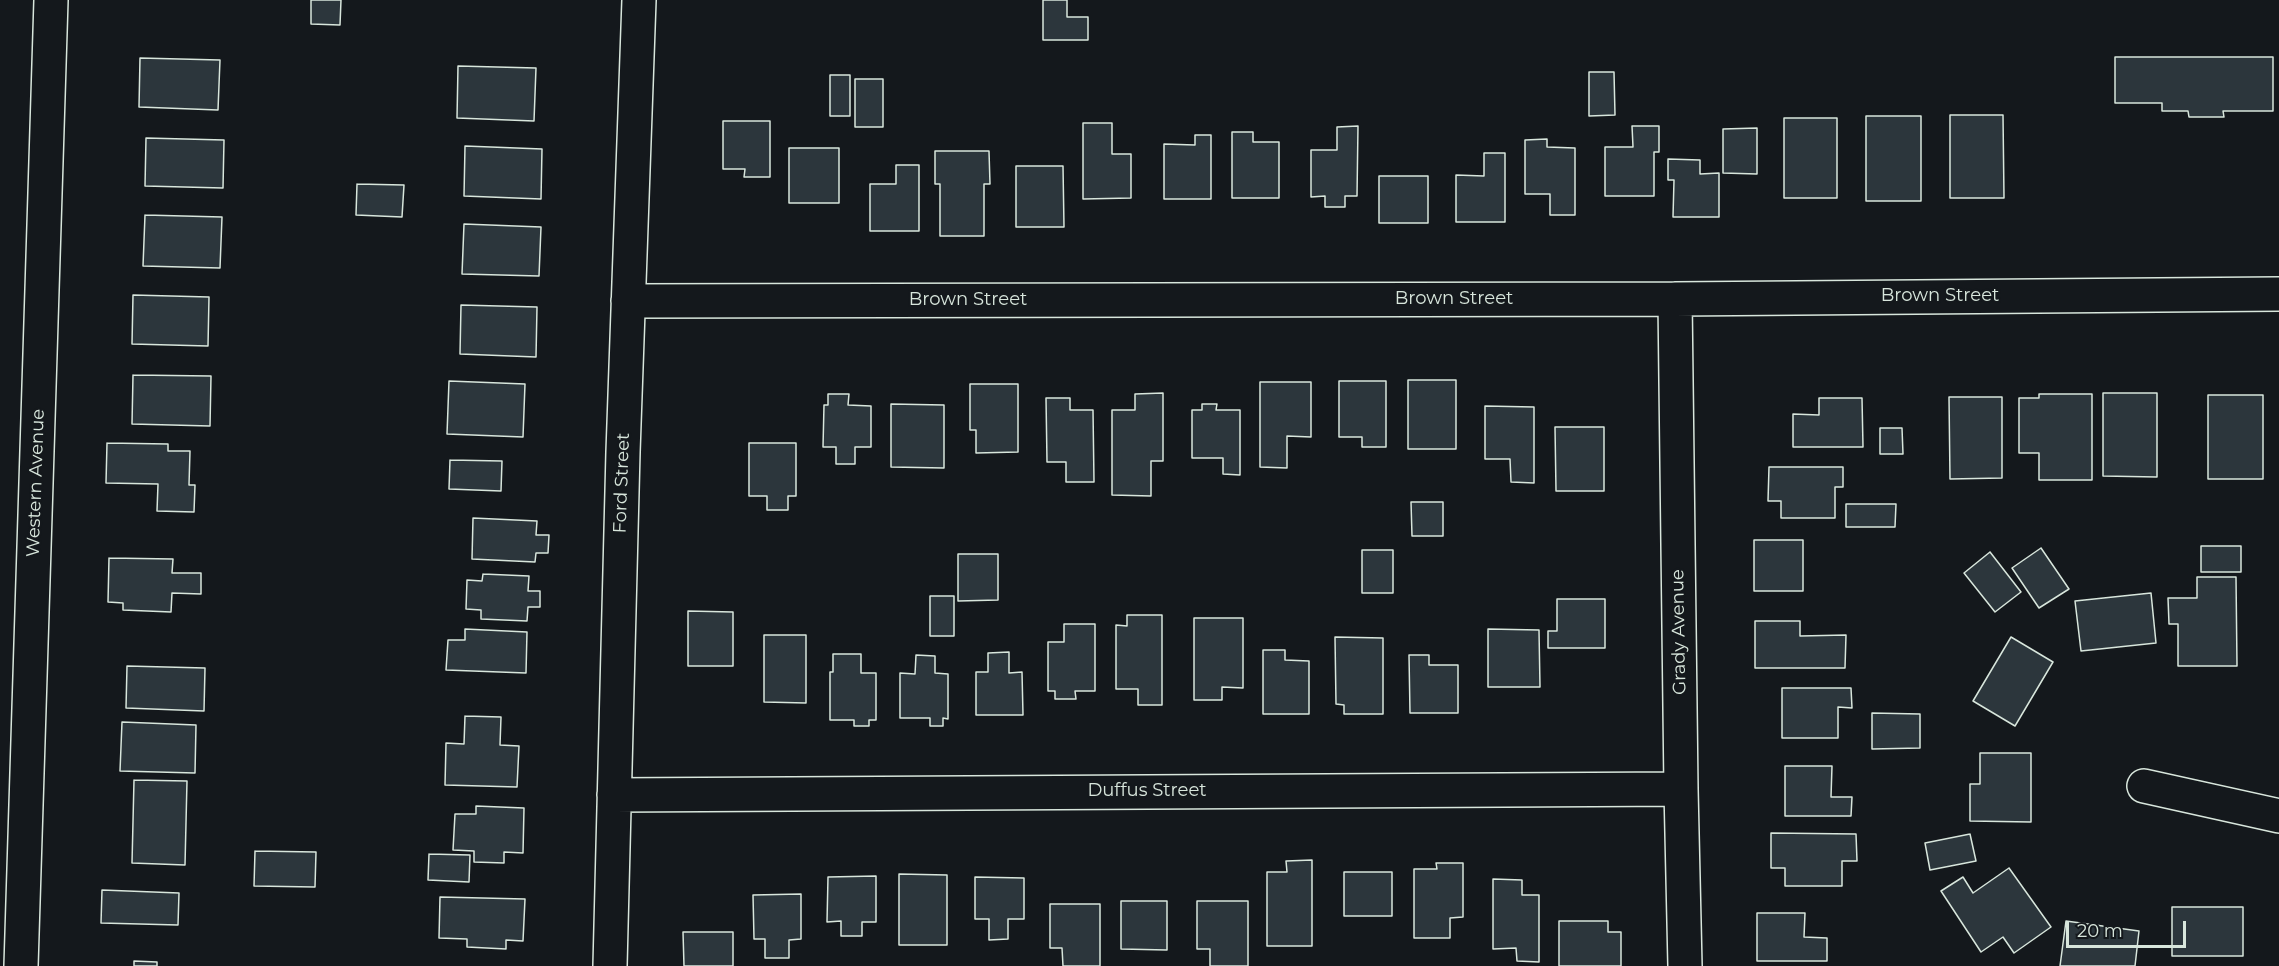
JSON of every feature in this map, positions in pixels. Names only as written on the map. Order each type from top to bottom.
[{"type":"street","name":"Western Avenue","points":[[21,966],[51,0]]},
{"type":"street","name":"Ford Street","points":[[610,966],[628,301],[639,0]]},
{"type":"street","name":"Brown Street","points":[[628,301],[1675,299],[2279,294]]},
{"type":"street","name":"Grady Avenue","points":[[1675,299],[1685,966]]},
{"type":"street","points":[[2144,786],[2279,816]]},
{"type":"street","name":"Duffus Street","points":[[614,795],[1681,789]]},
{"type":"building","points":[[311,0],[341,0],[340,25],[311,24]]},
{"type":"building","points":[[1043,0],[1067,0],[1067,17],[1088,17],[1088,40],[1043,40]]},
{"type":"building","points":[[2115,57],[2273,57],[2273,111],[2223,111],[2224,117],[2189,117],[2188,111],[2162,111],[2162,103],[2115,103]]},
{"type":"building","points":[[140,58],[220,60],[218,110],[139,107]]},
{"type":"building","points":[[458,66],[536,68],[534,121],[457,118]]},
{"type":"building","points":[[1589,72],[1614,72],[1615,115],[1589,116]]},
{"type":"building","points":[[830,75],[850,75],[850,116],[830,116]]},
{"type":"building","points":[[855,79],[883,79],[883,127],[855,127]]},
{"type":"building","points":[[1950,115],[2003,115],[2004,198],[1950,198]]},
{"type":"building","points":[[1866,116],[1921,116],[1921,201],[1866,201]]},
{"type":"building","points":[[1784,118],[1837,118],[1837,198],[1784,198]]},
{"type":"building","points":[[723,121],[770,121],[770,177],[744,177],[745,169],[723,169]]},
{"type":"building","points":[[1083,123],[1112,123],[1112,154],[1131,154],[1131,198],[1083,199]]},
{"type":"building","points":[[1358,126],[1357,196],[1345,196],[1345,207],[1325,207],[1325,196],[1311,197],[1311,150],[1337,150],[1337,127]]},
{"type":"building","points":[[1632,126],[1659,126],[1659,152],[1654,152],[1654,196],[1605,196],[1605,147],[1633,147]]},
{"type":"building","points":[[1757,128],[1757,174],[1723,173],[1723,129]]},
{"type":"building","points":[[1232,132],[1253,132],[1253,142],[1279,142],[1279,198],[1232,198]]},
{"type":"building","points":[[1195,135],[1211,135],[1211,199],[1164,199],[1164,144],[1195,145]]},
{"type":"building","points":[[146,138],[224,140],[223,188],[145,186]]},
{"type":"building","points":[[1547,139],[1547,147],[1575,148],[1575,215],[1550,215],[1550,194],[1525,194],[1525,140]]},
{"type":"building","points":[[465,146],[542,149],[541,199],[464,196]]},
{"type":"building","points":[[789,148],[839,148],[839,203],[789,203]]},
{"type":"building","points":[[935,151],[989,151],[990,184],[984,184],[984,236],[940,236],[940,184],[935,184]]},
{"type":"building","points":[[1484,153],[1505,153],[1505,222],[1456,222],[1456,175],[1484,176]]},
{"type":"building","points":[[1668,159],[1700,160],[1700,174],[1719,173],[1719,217],[1673,217],[1674,180],[1668,180]]},
{"type":"building","points":[[896,165],[919,165],[919,231],[870,231],[870,184],[896,184]]},
{"type":"building","points":[[1016,166],[1063,166],[1064,227],[1016,227]]},
{"type":"building","points":[[1379,176],[1428,176],[1428,223],[1379,223]]},
{"type":"building","points":[[357,184],[404,185],[402,217],[356,215]]},
{"type":"building","points":[[145,215],[222,217],[220,268],[143,266]]},
{"type":"building","points":[[464,224],[541,227],[539,276],[462,274]]},
{"type":"building","points":[[133,295],[209,297],[208,346],[132,344]]},
{"type":"building","points":[[461,305],[537,307],[536,357],[460,354]]},
{"type":"building","points":[[133,375],[211,376],[210,426],[132,424]]},
{"type":"building","points":[[1408,380],[1456,380],[1456,449],[1408,449]]},
{"type":"building","points":[[449,381],[525,384],[523,437],[447,434]]},
{"type":"building","points":[[1339,381],[1386,381],[1386,447],[1362,447],[1362,437],[1339,437]]},
{"type":"building","points":[[1260,382],[1311,382],[1311,437],[1287,436],[1287,468],[1260,467]]},
{"type":"building","points":[[970,384],[1018,384],[1018,452],[976,453],[976,430],[970,430]]},
{"type":"building","points":[[1163,393],[1163,461],[1151,461],[1151,496],[1112,495],[1112,410],[1135,410],[1135,394]]},
{"type":"building","points":[[2103,393],[2157,393],[2157,477],[2103,476]]},
{"type":"building","points":[[828,394],[849,394],[848,405],[871,406],[871,447],[855,447],[855,464],[836,464],[836,447],[823,447],[824,405],[828,405]]},
{"type":"building","points":[[2039,394],[2092,394],[2092,480],[2039,480],[2039,453],[2019,453],[2019,398],[2039,398]]},
{"type":"building","points":[[2208,395],[2263,395],[2263,479],[2208,479]]},
{"type":"building","points":[[1949,397],[2002,397],[2002,478],[1950,479]]},
{"type":"building","points":[[1046,398],[1070,398],[1070,410],[1093,410],[1094,482],[1066,482],[1066,462],[1047,462]]},
{"type":"building","points":[[1819,398],[1862,398],[1863,447],[1793,447],[1793,414],[1819,415]]},
{"type":"building","points":[[891,404],[944,405],[944,468],[891,467]]},
{"type":"building","points":[[1202,404],[1217,404],[1216,410],[1240,410],[1240,475],[1223,474],[1223,458],[1192,458],[1192,410],[1202,410]]},
{"type":"building","points":[[1485,406],[1534,407],[1534,483],[1511,482],[1510,459],[1485,459]]},
{"type":"building","points":[[1555,427],[1604,427],[1604,491],[1556,491]]},
{"type":"building","points":[[1880,428],[1902,428],[1903,454],[1880,454]]},
{"type":"building","points":[[107,443],[168,444],[168,451],[190,451],[189,485],[195,485],[194,512],[157,511],[158,484],[106,483]]},
{"type":"building","points":[[749,443],[796,443],[796,496],[788,496],[788,510],[767,510],[767,496],[749,496]]},
{"type":"building","points":[[450,460],[502,461],[501,491],[449,489]]},
{"type":"building","points":[[1769,467],[1843,467],[1843,487],[1835,487],[1835,518],[1781,518],[1781,501],[1768,501]]},
{"type":"building","points":[[1411,502],[1443,502],[1443,536],[1412,536]]},
{"type":"building","points":[[1846,504],[1896,504],[1895,527],[1846,527]]},
{"type":"building","points":[[473,518],[537,521],[536,535],[549,535],[548,553],[536,553],[535,562],[472,559]]},
{"type":"building","points":[[1754,540],[1803,540],[1803,591],[1754,591]]},
{"type":"building","points":[[2201,546],[2241,546],[2241,572],[2201,572]]},
{"type":"building","points":[[2041,548],[2069,589],[2039,608],[2012,568]]},
{"type":"building","points":[[1362,550],[1393,550],[1393,593],[1362,593]]},
{"type":"building","points":[[1990,552],[2021,592],[1995,612],[1964,573]]},
{"type":"building","points":[[958,554],[998,554],[998,600],[958,601]]},
{"type":"building","points":[[109,558],[173,559],[172,573],[201,573],[201,594],[172,593],[171,612],[123,610],[123,603],[108,602]]},
{"type":"building","points":[[483,574],[529,576],[528,591],[540,591],[540,607],[528,607],[527,621],[481,619],[481,610],[466,609],[467,580],[482,581]]},
{"type":"building","points":[[2197,577],[2236,577],[2237,666],[2178,666],[2178,624],[2169,624],[2168,598],[2197,598]]},
{"type":"building","points":[[2151,593],[2156,643],[2081,651],[2075,601]]},
{"type":"building","points":[[930,596],[954,596],[954,636],[930,636]]},
{"type":"building","points":[[1557,599],[1605,599],[1605,648],[1548,648],[1548,631],[1557,631]]},
{"type":"building","points":[[688,611],[733,612],[733,666],[688,666]]},
{"type":"building","points":[[1127,615],[1162,615],[1162,705],[1138,705],[1138,689],[1116,689],[1116,625],[1127,626]]},
{"type":"building","points":[[1194,618],[1243,618],[1243,688],[1222,687],[1222,700],[1194,700]]},
{"type":"building","points":[[1755,621],[1800,621],[1800,636],[1846,635],[1845,668],[1755,668]]},
{"type":"building","points":[[1064,624],[1095,624],[1095,691],[1075,691],[1076,699],[1055,699],[1055,691],[1048,691],[1048,642],[1064,642]]},
{"type":"building","points":[[465,629],[527,632],[526,673],[446,670],[448,640],[465,640]]},
{"type":"building","points":[[1488,629],[1539,630],[1540,687],[1488,687]]},
{"type":"building","points":[[764,635],[806,635],[806,703],[764,702]]},
{"type":"building","points":[[1335,637],[1383,638],[1383,714],[1344,714],[1344,705],[1336,704]]},
{"type":"building","points":[[2011,637],[2053,662],[2015,726],[1973,701]]},
{"type":"building","points":[[1263,650],[1285,650],[1285,660],[1309,661],[1309,714],[1263,714]]},
{"type":"building","points":[[1009,652],[1009,673],[1022,672],[1023,715],[976,715],[976,672],[988,672],[988,653]]},
{"type":"building","points":[[833,654],[861,654],[861,673],[876,673],[876,720],[869,720],[869,726],[854,726],[854,720],[830,720],[830,672],[833,672]]},
{"type":"building","points":[[916,655],[935,656],[935,673],[948,674],[948,719],[943,718],[943,726],[930,726],[930,718],[900,718],[900,673],[915,674]]},
{"type":"building","points":[[1409,655],[1429,655],[1429,665],[1458,665],[1458,713],[1410,713]]},
{"type":"building","points":[[127,666],[205,668],[204,711],[126,708]]},
{"type":"building","points":[[1782,688],[1851,688],[1852,708],[1838,707],[1838,738],[1782,738]]},
{"type":"building","points":[[1872,713],[1920,714],[1920,748],[1872,749]]},
{"type":"building","points":[[465,716],[501,717],[500,745],[519,746],[517,787],[445,785],[446,743],[464,744]]},
{"type":"building","points":[[122,722],[196,725],[195,773],[120,771]]},
{"type":"building","points":[[1980,753],[2031,753],[2031,822],[1970,821],[1970,784],[1980,784]]},
{"type":"building","points":[[1785,766],[1832,766],[1831,797],[1852,797],[1851,816],[1785,816]]},
{"type":"building","points":[[134,780],[187,781],[185,865],[132,863]]},
{"type":"building","points":[[476,806],[524,808],[523,853],[504,852],[504,863],[474,862],[474,851],[453,850],[455,814],[476,814]]},
{"type":"building","points":[[1771,833],[1856,834],[1857,861],[1842,861],[1842,886],[1785,886],[1785,868],[1771,868]]},
{"type":"building","points":[[1970,834],[1976,861],[1930,870],[1925,843]]},
{"type":"building","points":[[255,851],[316,852],[315,887],[254,886]]},
{"type":"building","points":[[429,854],[470,855],[469,882],[428,880]]},
{"type":"building","points":[[1312,860],[1312,946],[1267,946],[1267,872],[1287,872],[1286,861]]},
{"type":"building","points":[[1436,863],[1463,863],[1463,917],[1450,918],[1450,938],[1414,938],[1414,869],[1437,869]]},
{"type":"building","points":[[2009,868],[2051,927],[2014,953],[2003,937],[1981,952],[1941,891],[1963,877],[1973,893]]},
{"type":"building","points":[[1344,872],[1392,872],[1392,916],[1344,916]]},
{"type":"building","points":[[899,874],[947,875],[947,945],[899,945]]},
{"type":"building","points":[[876,876],[876,922],[862,922],[862,936],[841,936],[841,921],[827,922],[828,877]]},
{"type":"building","points":[[975,877],[1024,878],[1024,919],[1008,919],[1008,939],[989,940],[989,919],[975,919]]},
{"type":"building","points":[[1493,879],[1522,880],[1522,895],[1539,895],[1539,962],[1517,961],[1516,948],[1493,949]]},
{"type":"building","points":[[102,890],[179,893],[178,925],[101,923]]},
{"type":"building","points":[[801,894],[801,939],[789,940],[789,958],[765,958],[765,939],[754,939],[753,895]]},
{"type":"building","points":[[440,897],[525,899],[523,941],[506,940],[506,949],[467,947],[467,939],[439,938]]},
{"type":"building","points":[[1121,901],[1167,901],[1167,950],[1121,949]]},
{"type":"building","points":[[1197,901],[1248,901],[1248,966],[1210,966],[1210,949],[1197,949]]},
{"type":"building","points":[[1050,904],[1100,904],[1100,966],[1063,966],[1062,948],[1050,948]]},
{"type":"building","points":[[2172,907],[2243,907],[2243,956],[2172,956]]},
{"type":"building","points":[[1757,913],[1805,913],[1804,937],[1827,938],[1827,961],[1757,961]]},
{"type":"building","points":[[1559,921],[1608,921],[1608,932],[1621,932],[1621,966],[1559,966]]},
{"type":"building","points":[[2066,921],[2139,931],[2135,966],[2060,966]]},
{"type":"building","points":[[683,932],[733,932],[733,966],[684,966]]},
{"type":"building","points":[[134,961],[157,962],[157,966],[134,966]]}]
